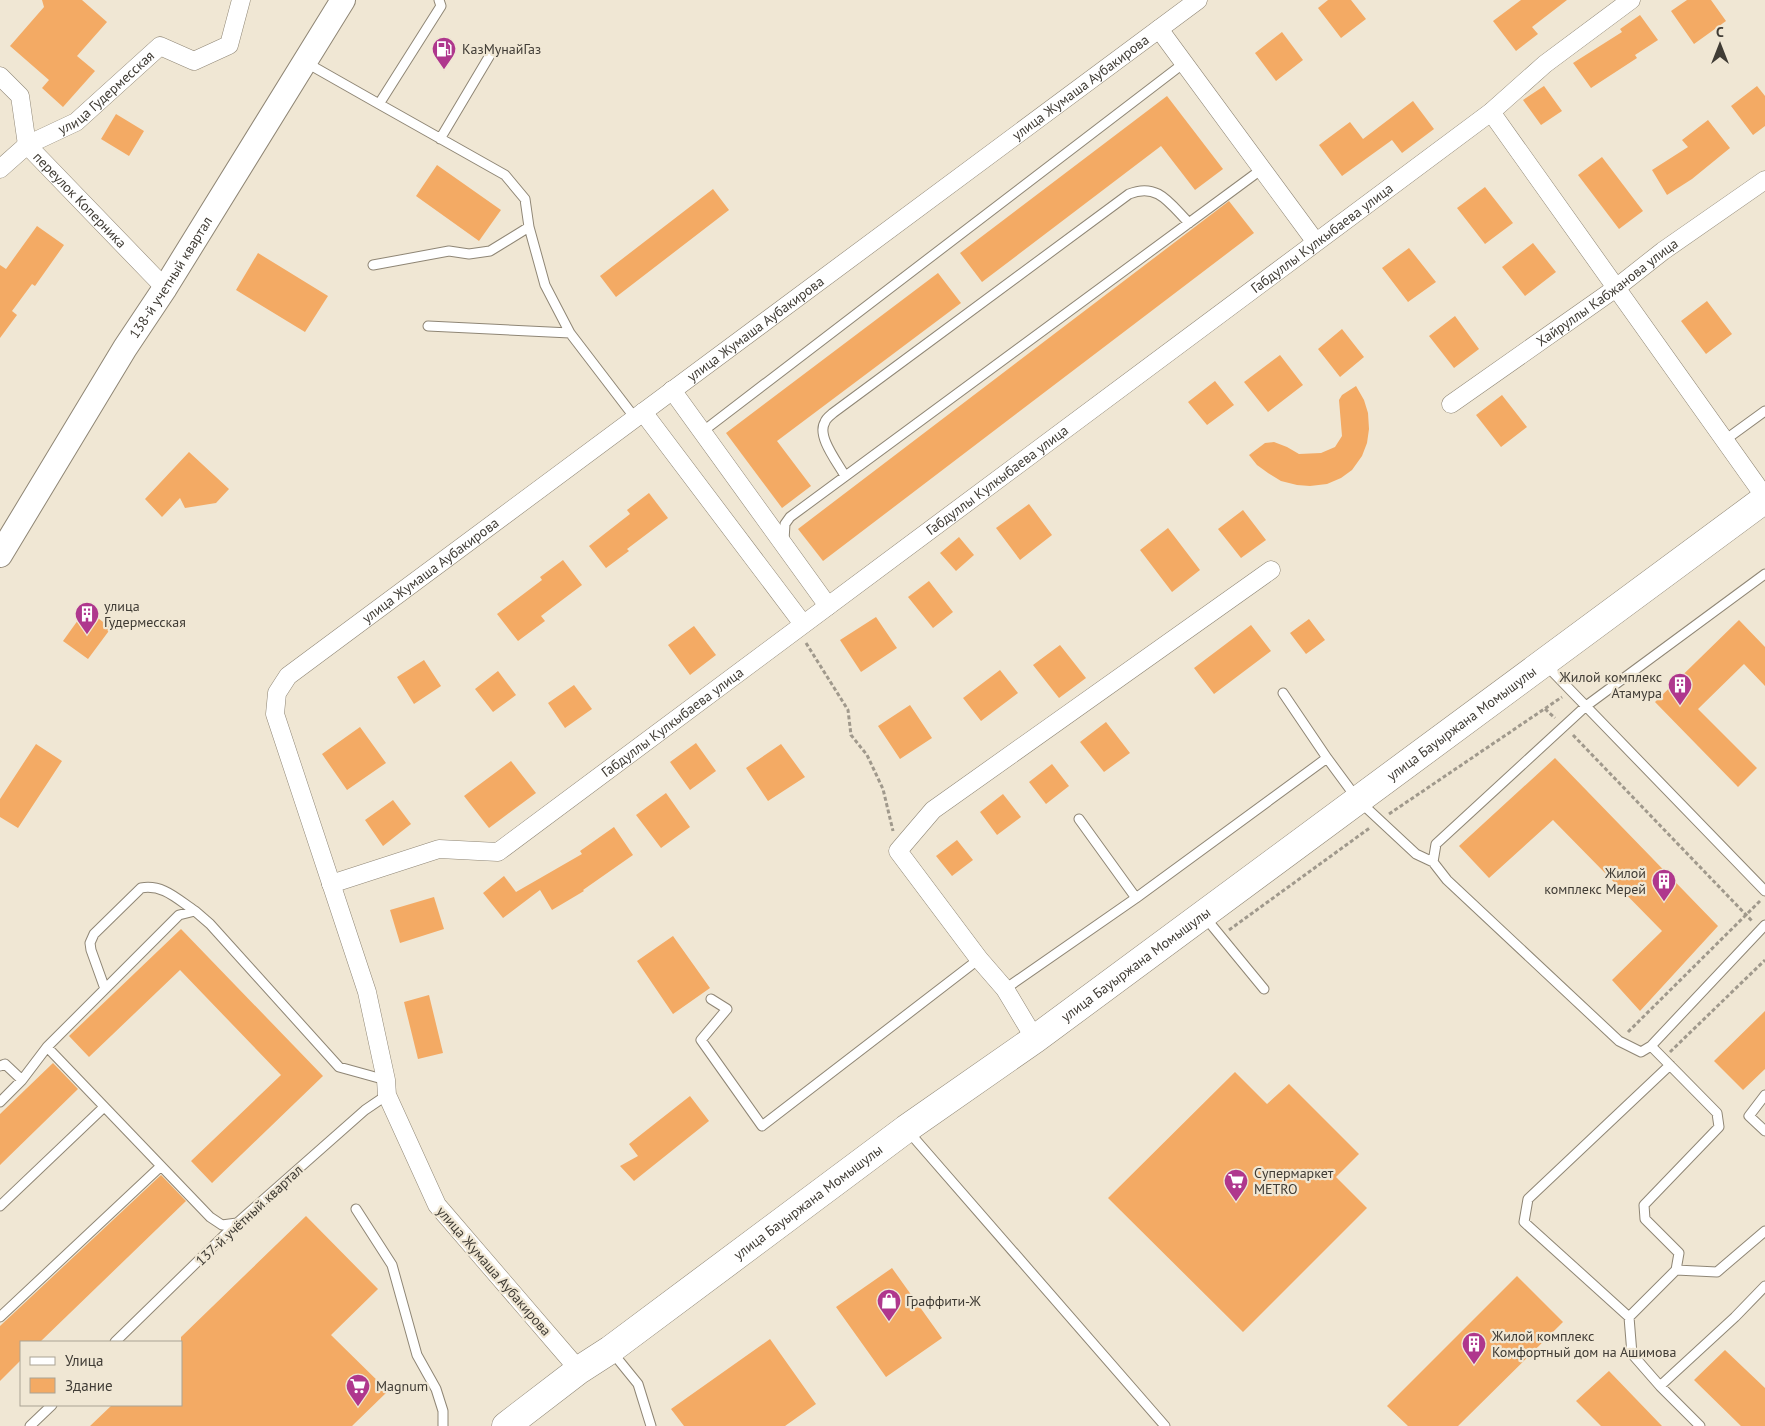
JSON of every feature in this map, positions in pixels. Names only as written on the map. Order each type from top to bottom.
[{"type":"main road","name":"138-й учетный квартал","points":[[0,555],[125,348],[165,288],[343,0]]},
{"type":"main road","name":"улица Бауыржана Момышулы","points":[[506,1426],[906,1129],[1035,1039],[1765,498]]},
{"type":"street","name":"улица Гудермесская","points":[[0,169],[27,145],[76,122],[160,46],[194,61],[229,45],[241,0]]},
{"type":"street","name":"улица Жумаша Аубакирова","points":[[579,1370],[437,1205],[387,1087],[367,992],[275,714],[277,694],[288,676],[1198,0]]},
{"type":"street","name":"Габдуллы Кулкыбаева улица","points":[[331,884],[439,849],[498,852],[1491,112],[1545,64],[1631,0]]},
{"type":"street","points":[[1159,29],[1316,241]]},
{"type":"street","name":"переулок Коперника","points":[[0,76],[20,96],[27,145],[165,288]]},
{"type":"street","points":[[1491,112],[1765,498]]},
{"type":"street","name":"Хайруллы Кабжанова улица","points":[[1451,404],[1765,180]]},
{"type":"street","points":[[672,390],[828,606]]},
{"type":"street","points":[[639,415],[800,626]]},
{"type":"street","points":[[1035,1039],[1006,990],[979,959],[898,851],[933,810],[1271,570]]},
{"type":"lane","points":[[378,104],[441,6],[439,0]]},
{"type":"lane","points":[[440,139],[492,50]]},
{"type":"lane","points":[[305,62],[505,175],[525,199],[529,227],[545,285],[570,333],[639,415]]},
{"type":"lane","points":[[702,432],[1184,63]]},
{"type":"lane","points":[[784,546],[783,532],[785,524],[790,517],[1262,169]]},
{"type":"lane","points":[[845,476],[824,440],[822,430],[824,422],[833,413],[1129,194],[1139,190],[1151,190],[1160,194],[1189,223]]},
{"type":"lane","points":[[373,265],[449,251],[469,254],[490,251],[529,227]]},
{"type":"lane","points":[[428,326],[570,333]]},
{"type":"lane","points":[[1725,440],[1765,411]]},
{"type":"lane","points":[[1433,862],[1436,844],[1586,706],[1763,578]]},
{"type":"lane","points":[[1543,662],[1765,891]]},
{"type":"lane","points":[[1283,693],[1358,800],[1416,854],[1433,862],[1448,880],[1619,1041],[1641,1052],[1651,1046],[1763,927]]},
{"type":"lane","points":[[1006,990],[1136,898],[1327,758]]},
{"type":"lane","points":[[1079,819],[1136,898]]},
{"type":"lane","points":[[105,989],[91,950],[90,943],[94,934],[141,888],[160,888],[195,911],[210,924],[339,1067],[387,1087]]},
{"type":"lane","points":[[0,1102],[22,1080],[47,1047],[179,915],[195,911]]},
{"type":"lane","points":[[1203,913],[1264,990]]},
{"type":"lane","points":[[711,1000],[726,1009],[701,1040],[762,1126],[979,959]]},
{"type":"lane","points":[[1629,1317],[1676,1270],[1679,1253],[1645,1219],[1644,1205],[1719,1127],[1717,1113],[1651,1046]]},
{"type":"lane","points":[[47,1047],[210,1217],[222,1225],[236,1224]]},
{"type":"lane","points":[[1666,1062],[1528,1199],[1524,1222],[1629,1317],[1632,1354],[1660,1386],[1700,1426]]},
{"type":"lane","points":[[0,1066],[5,1064],[22,1080]]},
{"type":"lane","name":"137-й учётный квартал","points":[[116,1341],[236,1224],[364,1110],[387,1087]]},
{"type":"lane","points":[[1765,1095],[1749,1116],[1765,1131]]},
{"type":"lane","points":[[0,1206],[104,1107]]},
{"type":"lane","points":[[906,1129],[1165,1426]]},
{"type":"lane","points":[[0,1317],[161,1166]]},
{"type":"lane","points":[[356,1209],[392,1265],[417,1355],[436,1389],[443,1411],[443,1426]]},
{"type":"lane","points":[[1676,1270],[1717,1272],[1765,1231]]},
{"type":"lane","points":[[1660,1386],[1765,1286]]},
{"type":"lane","points":[[610,1350],[638,1384],[651,1426]]},
{"type":"lane","points":[[30,1426],[51,1406]]},
{"type":"path","points":[[800,626],[848,710],[850,735],[867,755],[882,789],[898,851]]},
{"type":"path","points":[[1220,936],[1380,820],[1571,691]]},
{"type":"path","points":[[1545,709],[1564,726],[1746,915],[1763,927]]},
{"type":"path","points":[[1619,1041],[1765,896]]},
{"type":"path","points":[[1666,1062],[1765,960]]},
{"type":"building","points":[[42,0],[82,0],[107,22],[77,56],[95,71],[63,107],[42,88],[49,80],[10,46],[44,7]]},
{"type":"building","points":[[1328,0],[1351,0],[1366,19],[1341,38],[1318,8]]},
{"type":"building","points":[[1521,0],[1567,0],[1532,27],[1538,34],[1516,51],[1493,21]]},
{"type":"building","points":[[1687,0],[1711,0],[1726,21],[1694,44],[1671,11]]},
{"type":"building","points":[[1640,15],[1658,40],[1635,55],[1637,58],[1591,88],[1573,63],[1622,32],[1620,29]]},
{"type":"building","points":[[1282,32],[1303,60],[1276,81],[1255,53]]},
{"type":"building","points":[[1544,86],[1562,111],[1541,125],[1523,100]]},
{"type":"building","points":[[1757,86],[1765,96],[1765,126],[1753,135],[1731,106]]},
{"type":"building","points":[[1167,96],[1223,169],[1195,190],[1161,146],[982,282],[960,253]]},
{"type":"building","points":[[1413,101],[1434,129],[1402,153],[1392,140],[1342,176],[1319,145],[1350,122],[1363,139]]},
{"type":"building","points":[[116,114],[144,131],[129,156],[101,139]]},
{"type":"building","points":[[1708,120],[1730,148],[1692,179],[1667,195],[1652,170],[1688,147],[1682,140]]},
{"type":"building","points":[[1602,157],[1643,211],[1619,229],[1578,175]]},
{"type":"building","points":[[437,165],[501,210],[479,241],[416,196]]},
{"type":"building","points":[[1485,187],[1513,223],[1485,244],[1457,208]]},
{"type":"building","points":[[713,189],[729,210],[616,297],[600,276]]},
{"type":"building","points":[[1229,201],[1254,233],[823,561],[798,529]]},
{"type":"building","points":[[37,226],[64,245],[35,286],[32,284],[12,311],[17,315],[0,338],[0,265],[6,269]]},
{"type":"building","points":[[1533,243],[1556,272],[1525,296],[1502,267]]},
{"type":"building","points":[[1409,248],[1436,282],[1408,302],[1382,268]]},
{"type":"building","points":[[258,253],[328,296],[305,332],[236,290]]},
{"type":"building","points":[[938,273],[961,303],[777,441],[811,486],[782,508],[726,433]]},
{"type":"building","points":[[1707,301],[1732,334],[1706,354],[1681,321]]},
{"type":"building","points":[[1455,316],[1479,349],[1454,368],[1429,336]]},
{"type":"building","points":[[1342,329],[1364,357],[1340,377],[1318,349]]},
{"type":"building","points":[[1280,355],[1303,385],[1268,412],[1244,382]]},
{"type":"building","points":[[1215,381],[1234,405],[1207,425],[1188,402]]},
{"type":"building","points":[[1356,386],[1364,400],[1368,413],[1369,429],[1367,443],[1362,456],[1352,470],[1341,478],[1327,484],[1310,486],[1281,481],[1257,465],[1249,455],[1265,443],[1274,442],[1299,454],[1321,453],[1335,447],[1342,436],[1339,400],[1342,395]]},
{"type":"building","points":[[1502,395],[1527,427],[1501,447],[1476,415]]},
{"type":"building","points":[[189,452],[229,489],[216,503],[185,508],[180,498],[162,517],[145,499]]},
{"type":"building","points":[[649,493],[668,518],[627,549],[629,551],[606,568],[589,546],[630,514],[627,510]]},
{"type":"building","points":[[1029,504],[1052,535],[1020,560],[996,528]]},
{"type":"building","points":[[1243,510],[1266,540],[1241,558],[1218,529]]},
{"type":"building","points":[[1168,528],[1200,570],[1172,592],[1140,550]]},
{"type":"building","points":[[959,537],[974,555],[956,571],[940,553]]},
{"type":"building","points":[[563,560],[582,585],[541,616],[545,621],[518,641],[497,614],[542,580],[540,577]]},
{"type":"building","points":[[929,581],[953,612],[933,628],[908,597]]},
{"type":"building","name":"улица Гудермесская","points":[[86,609],[111,628],[88,659],[63,641]]},
{"type":"building","points":[[876,617],[897,648],[861,672],[840,640]]},
{"type":"building","points":[[1309,619],[1325,640],[1306,654],[1290,633]]},
{"type":"building","name":"Жилой комплекс Атамура","points":[[1739,620],[1765,647],[1765,686],[1744,664],[1698,709],[1757,768],[1738,787],[1655,702]]},
{"type":"building","points":[[1251,625],[1271,651],[1214,694],[1194,668]]},
{"type":"building","points":[[694,626],[716,655],[690,675],[668,645]]},
{"type":"building","points":[[1060,645],[1086,678],[1059,698],[1033,665]]},
{"type":"building","points":[[424,660],[441,686],[414,704],[397,677]]},
{"type":"building","points":[[1000,670],[1018,693],[981,721],[963,698]]},
{"type":"building","points":[[498,671],[516,695],[493,712],[475,689]]},
{"type":"building","points":[[574,685],[592,709],[565,728],[548,703]]},
{"type":"building","points":[[910,705],[932,738],[900,759],[878,726]]},
{"type":"building","points":[[1106,722],[1130,753],[1104,772],[1080,742]]},
{"type":"building","points":[[360,727],[386,763],[347,790],[322,754]]},
{"type":"building","points":[[696,743],[716,771],[690,790],[670,762]]},
{"type":"building","points":[[36,744],[62,761],[18,828],[0,817],[0,799]]},
{"type":"building","points":[[781,744],[805,777],[768,801],[746,768]]},
{"type":"building","name":"Жилой комплекс Мерей","points":[[1555,758],[1718,926],[1640,1011],[1612,980],[1662,931],[1553,820],[1489,878],[1459,846]]},
{"type":"building","points":[[511,761],[536,793],[489,828],[464,796]]},
{"type":"building","points":[[1052,764],[1069,786],[1046,804],[1029,782]]},
{"type":"building","points":[[666,793],[690,827],[661,848],[636,815]]},
{"type":"building","points":[[1003,794],[1021,817],[997,835],[980,812]]},
{"type":"building","points":[[393,800],[411,824],[383,846],[365,820]]},
{"type":"building","points":[[614,827],[633,855],[584,891],[552,910],[540,890],[503,918],[483,893],[504,876],[516,892],[582,854],[580,851]]},
{"type":"building","points":[[957,840],[973,860],[952,876],[936,856]]},
{"type":"building","points":[[434,897],[444,929],[400,943],[390,910]]},
{"type":"building","points":[[181,929],[323,1076],[212,1183],[191,1161],[281,1075],[180,970],[89,1057],[69,1036]]},
{"type":"building","points":[[673,936],[710,988],[673,1014],[637,961]]},
{"type":"building","points":[[429,995],[443,1053],[418,1059],[404,1002]]},
{"type":"building","points":[[1765,1011],[1765,1069],[1743,1090],[1714,1061]]},
{"type":"building","points":[[53,1063],[78,1089],[0,1165],[0,1114]]},
{"type":"building","points":[[1235,1072],[1267,1104],[1289,1084],[1359,1154],[1336,1177],[1367,1208],[1243,1332],[1108,1198]]},
{"type":"building","points":[[690,1096],[709,1121],[634,1181],[620,1166],[638,1156],[629,1144]]},
{"type":"building","points":[[161,1175],[186,1201],[41,1341],[20,1341],[20,1361],[0,1381],[0,1326]]},
{"type":"building","points":[[306,1216],[378,1289],[331,1335],[388,1391],[352,1426],[90,1426],[111,1406],[182,1406],[181,1337]]},
{"type":"building","points":[[892,1268],[942,1338],[886,1377],[836,1307]]},
{"type":"building","name":"Жилой комплекс Комфортный дом на Ашимова","points":[[1517,1276],[1563,1322],[1458,1426],[1408,1426],[1387,1406]]},
{"type":"building","points":[[770,1339],[816,1404],[785,1426],[684,1426],[671,1409]]},
{"type":"building","points":[[1725,1350],[1765,1388],[1765,1426],[1741,1426],[1694,1380]]},
{"type":"building","points":[[1609,1371],[1662,1426],[1601,1426],[1576,1401]]},
{"type":"place","name":"КазМунайГаз","points":[[444,70]]},
{"type":"place","name":"улица Гудермесская","points":[[87,635]]},
{"type":"place","name":"Жилой комплекс Атамура","points":[[1680,706]]},
{"type":"place","name":"Жилой комплекс Мерей","points":[[1664,902]]},
{"type":"place","name":"Супермаркет METRO","points":[[1236,1202]]},
{"type":"place","name":"Граффити-Ж","points":[[889,1322]]},
{"type":"place","name":"Жилой комплекс Комфортный дом на Ашимова","points":[[1474,1365]]},
{"type":"place","name":"Magnum","points":[[358,1407]]}]
